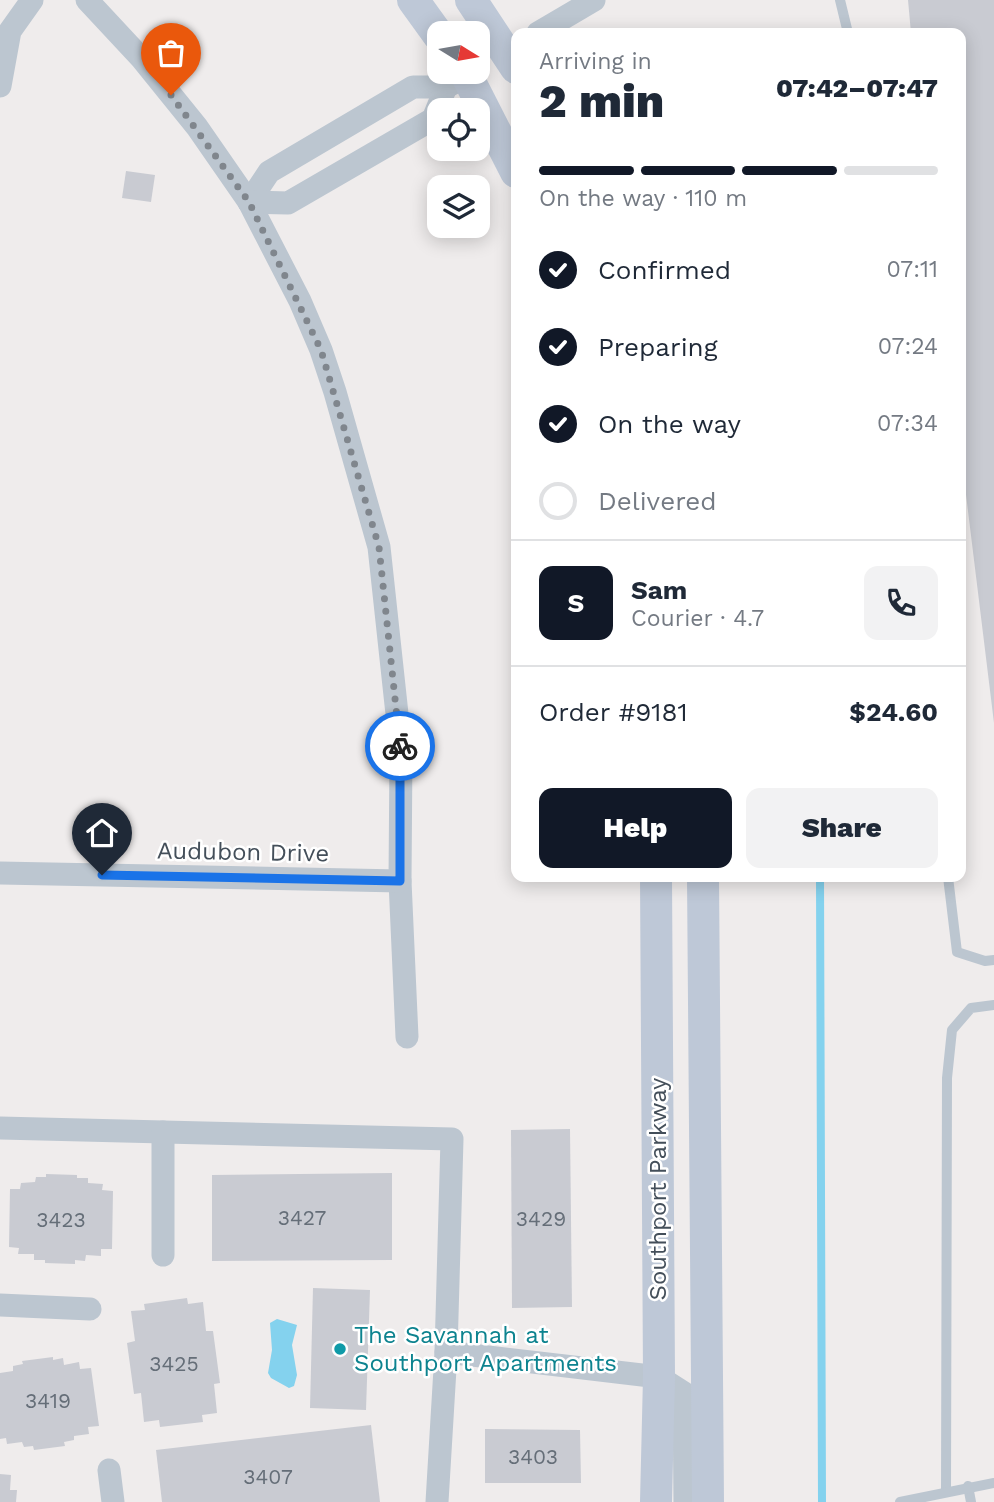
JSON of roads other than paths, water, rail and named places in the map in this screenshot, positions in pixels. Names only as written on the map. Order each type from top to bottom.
[{"type":"main road","points":[[413,0],[428,21]]},
{"type":"main road","points":[[471,0],[511,52]]},
{"type":"main road","points":[[471,84],[511,162]]},
{"type":"main road","name":"Southport Parkway","points":[[656,882],[659,1377],[656,1502]]},
{"type":"main road","name":"Southport Parkway","points":[[703,882],[708,1502]]},
{"type":"street","points":[[0,86],[10,31],[32,0]]},
{"type":"street","points":[[87,0],[142,59],[197,127],[249,202],[321,350],[379,547],[401,751],[400,881],[407,1037]]},
{"type":"street","points":[[546,28],[594,0]]},
{"type":"street","points":[[490,65],[511,56]]},
{"type":"street","points":[[249,202],[269,172],[413,87],[427,84]]},
{"type":"street","points":[[249,202],[288,203],[433,119],[459,84]]},
{"type":"street","name":"Audubon Drive","points":[[0,873],[400,881]]},
{"type":"street","points":[[0,1128],[452,1139],[446,1352],[437,1502]]},
{"type":"street","points":[[163,1132],[163,1255]]},
{"type":"street","points":[[0,1305],[90,1309]]},
{"type":"street","points":[[446,1352],[659,1377],[684,1393],[685,1502]]},
{"type":"street","points":[[109,1470],[113,1502]]},
{"type":"lane","points":[[840,0],[847,28]]},
{"type":"lane","points":[[949,882],[957,952],[985,961],[994,960]]},
{"type":"lane","points":[[946,1491],[947,1078],[952,1030],[971,1008],[994,1005]]},
{"type":"lane","points":[[900,1502],[968,1486],[994,1483]]},
{"type":"lane","points":[[968,1486],[971,1502]]},
{"type":"water","points":[[277,1319],[297,1325],[292,1345],[297,1375],[294,1386],[289,1388],[271,1378],[268,1373],[272,1350],[270,1323]]},
{"type":"waterway","points":[[820,882],[822,1502]]},
{"type":"place","name":"The Savannah at Southport Apartments","points":[[340,1349]]}]
